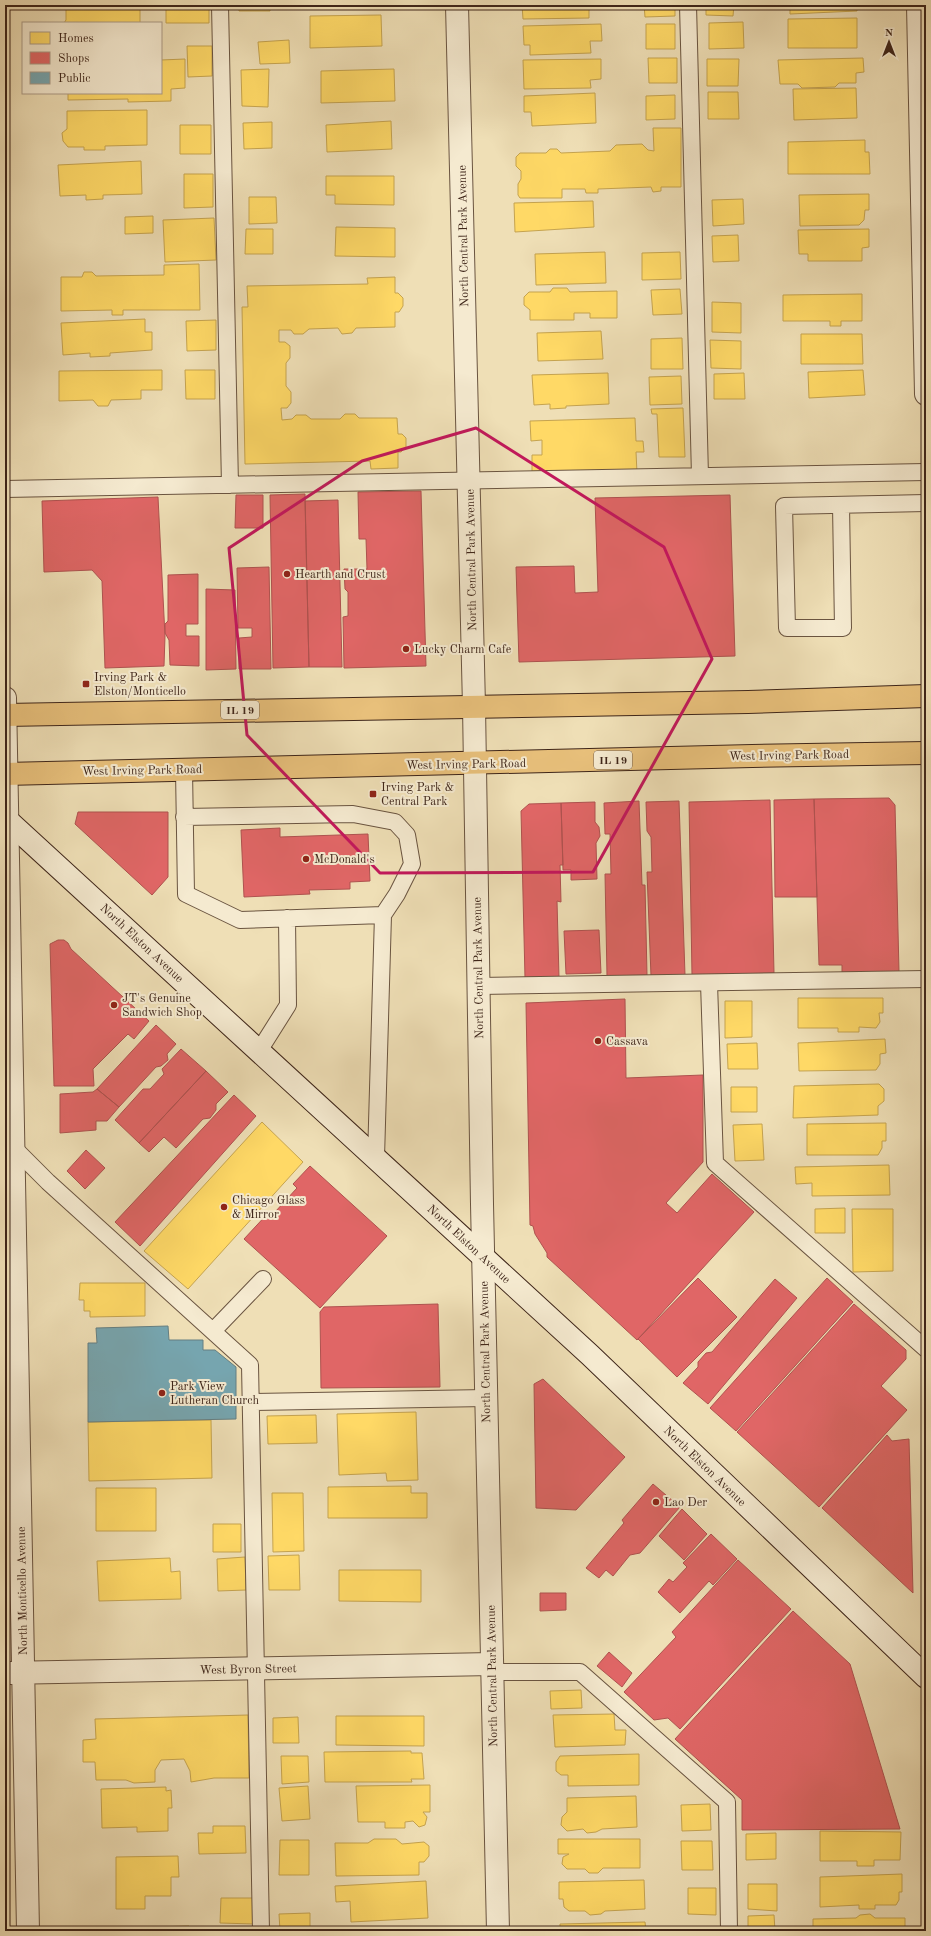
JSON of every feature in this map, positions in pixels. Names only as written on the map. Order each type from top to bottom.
[{"type":"main road","name":"IL 19","points":[[5,715],[740,702],[926,696]]},
{"type":"main road","name":"West Irving Park Road","points":[[6,774],[926,753]]},
{"type":"street","name":"North Central Park Avenue","points":[[457,5],[474,706],[483,1257],[498,1931]]},
{"type":"street","points":[[918,5],[926,394]]},
{"type":"street","name":"North Monticello Avenue","points":[[5,698],[8,1035],[14,1147],[14,1673],[28,1931]]},
{"type":"street","name":"North Elston Avenue","points":[[6,819],[590,1355],[926,1677]]},
{"type":"street","name":"West Byron Street","points":[[14,1673],[256,1669],[492,1668]]},
{"type":"lane","points":[[220,5],[230,485]]},
{"type":"lane","points":[[688,5],[700,476]]},
{"type":"lane","points":[[5,489],[926,472]]},
{"type":"lane","points":[[841,505],[843,628],[786,628],[784,506],[926,503]]},
{"type":"lane","points":[[184,770],[186,894],[240,920],[383,915]]},
{"type":"lane","points":[[184,817],[353,814],[395,822],[407,835],[412,864],[397,894],[383,915],[376,1158]]},
{"type":"lane","points":[[259,1051],[288,1005],[287,918]]},
{"type":"lane","points":[[479,986],[926,979]]},
{"type":"lane","points":[[709,983],[715,1163],[926,1349]]},
{"type":"lane","points":[[14,1147],[48,1182],[250,1365],[261,1931]]},
{"type":"lane","points":[[213,1331],[263,1279]]},
{"type":"lane","points":[[250,1402],[486,1398]]},
{"type":"lane","points":[[492,1668],[580,1672],[727,1802],[729,1931]]},
{"type":"highlighted area","points":[[476,428],[664,547],[712,659],[593,872],[380,873],[247,735],[229,548],[362,461]]},
{"type":"building: Homes","points":[[166,5],[209,5],[209,23],[166,23]]},
{"type":"building: Homes","points":[[239,5],[270,5],[270,11],[239,11]]},
{"type":"building: Homes","points":[[522,5],[589,5],[589,18],[523,19]]},
{"type":"building: Homes","points":[[644,5],[675,5],[675,16],[645,17]]},
{"type":"building: Homes","points":[[706,5],[734,5],[733,16],[706,15]]},
{"type":"building: Homes","points":[[790,5],[857,5],[857,11],[790,14]]},
{"type":"building: Homes","points":[[140,7],[140,22],[65,22],[66,9]]},
{"type":"building: Homes","points":[[381,15],[382,46],[310,48],[310,16]]},
{"type":"building: Homes","points":[[857,18],[857,48],[788,48],[788,19]]},
{"type":"building: Homes","points":[[743,22],[744,48],[709,49],[709,23]]},
{"type":"building: Homes","points":[[601,24],[602,41],[590,41],[591,53],[530,55],[530,45],[524,45],[523,26]]},
{"type":"building: Homes","points":[[646,24],[675,24],[675,49],[646,49]]},
{"type":"building: Homes","points":[[289,40],[290,63],[260,64],[258,42]]},
{"type":"building: Homes","points":[[187,46],[212,46],[212,76],[188,77]]},
{"type":"building: Homes","points":[[648,58],[677,58],[677,83],[649,83]]},
{"type":"building: Homes","points":[[863,58],[864,72],[856,73],[856,83],[839,83],[835,87],[802,88],[798,84],[780,84],[778,60]]},
{"type":"building: Homes","points":[[185,59],[185,88],[171,89],[171,101],[128,102],[128,99],[68,100],[68,94],[162,94],[162,60]]},
{"type":"building: Homes","points":[[601,59],[601,79],[590,80],[591,88],[524,89],[523,60]]},
{"type":"building: Homes","points":[[707,59],[739,59],[738,86],[707,86]]},
{"type":"building: Homes","points":[[269,69],[268,107],[242,106],[241,70]]},
{"type":"building: Homes","points":[[394,69],[395,101],[321,103],[321,71]]},
{"type":"building: Homes","points":[[856,88],[857,118],[794,120],[793,89]]},
{"type":"building: Homes","points":[[708,92],[738,92],[739,119],[708,119]]},
{"type":"building: Homes","points":[[595,93],[596,123],[532,126],[531,112],[524,112],[524,96]]},
{"type":"building: Homes","points":[[675,95],[675,119],[646,120],[646,96]]},
{"type":"building: Homes","points":[[147,110],[147,145],[105,146],[105,150],[84,150],[84,147],[68,147],[63,141],[62,133],[67,129],[67,111]]},
{"type":"building: Homes","points":[[391,121],[392,149],[327,152],[326,125]]},
{"type":"building: Homes","points":[[272,122],[272,148],[244,149],[243,123]]},
{"type":"building: Homes","points":[[180,125],[211,125],[211,154],[180,154]]},
{"type":"building: Homes","points":[[653,128],[681,128],[681,187],[661,187],[661,191],[653,192],[651,187],[598,189],[598,193],[586,193],[585,189],[562,189],[562,198],[520,198],[518,195],[518,184],[521,179],[521,171],[516,166],[516,157],[520,153],[546,153],[550,149],[557,149],[561,153],[610,151],[616,145],[642,144],[648,150],[654,151]]},
{"type":"building: Homes","points":[[865,140],[865,152],[869,152],[870,174],[788,174],[788,142]]},
{"type":"building: Homes","points":[[141,161],[142,194],[103,195],[103,199],[86,200],[86,195],[60,196],[58,165]]},
{"type":"building: Homes","points":[[184,174],[213,174],[213,207],[184,208]]},
{"type":"building: Homes","points":[[326,176],[394,176],[394,205],[335,204],[335,195],[326,195]]},
{"type":"building: Homes","points":[[869,194],[869,210],[865,210],[864,220],[859,225],[800,226],[799,195]]},
{"type":"building: Homes","points":[[249,197],[276,197],[277,223],[249,224]]},
{"type":"building: Homes","points":[[743,199],[744,224],[713,226],[712,200]]},
{"type":"building: Homes","points":[[593,201],[594,227],[515,232],[514,203]]},
{"type":"building: Homes","points":[[153,216],[153,233],[125,234],[125,217]]},
{"type":"building: Homes","points":[[214,218],[216,260],[165,262],[163,220]]},
{"type":"building: Homes","points":[[336,227],[395,228],[395,257],[335,256]]},
{"type":"building: Homes","points":[[246,229],[273,229],[273,254],[245,254]]},
{"type":"building: Homes","points":[[869,229],[869,247],[862,248],[862,261],[808,261],[808,254],[799,254],[798,230]]},
{"type":"building: Homes","points":[[738,235],[739,261],[713,262],[712,236]]},
{"type":"building: Homes","points":[[605,252],[606,283],[536,285],[535,254]]},
{"type":"building: Homes","points":[[680,252],[681,279],[642,280],[642,253]]},
{"type":"building: Homes","points":[[199,264],[200,310],[123,310],[123,315],[112,315],[112,310],[61,311],[61,277],[82,277],[84,272],[92,272],[96,276],[164,275],[164,265]]},
{"type":"building: Homes","points":[[395,277],[395,293],[398,293],[403,298],[403,306],[399,312],[395,312],[395,327],[356,328],[352,333],[342,334],[338,328],[309,329],[303,334],[294,334],[291,330],[279,330],[279,342],[285,342],[290,346],[290,358],[286,363],[286,386],[291,392],[291,403],[287,408],[281,408],[282,420],[292,419],[296,415],[306,415],[311,419],[340,419],[345,414],[355,414],[359,418],[397,418],[398,434],[402,434],[406,438],[406,447],[401,452],[398,452],[398,468],[371,469],[370,461],[245,464],[242,307],[248,307],[247,286],[368,284],[367,278]]},
{"type":"building: Homes","points":[[553,288],[567,288],[570,292],[617,291],[617,318],[590,318],[590,313],[574,313],[574,320],[530,320],[530,310],[524,305],[524,297],[529,292],[550,292]]},
{"type":"building: Homes","points":[[680,289],[682,314],[653,315],[651,290]]},
{"type":"building: Homes","points":[[862,294],[862,321],[841,321],[841,326],[830,326],[830,321],[783,321],[783,295]]},
{"type":"building: Homes","points":[[712,302],[741,303],[741,333],[712,332]]},
{"type":"building: Homes","points":[[145,319],[145,332],[152,332],[152,350],[110,353],[110,356],[90,357],[90,353],[63,355],[61,323]]},
{"type":"building: Homes","points":[[216,320],[216,350],[187,351],[186,321]]},
{"type":"building: Homes","points":[[601,331],[603,359],[538,361],[537,333]]},
{"type":"building: Homes","points":[[801,334],[862,334],[863,364],[801,364]]},
{"type":"building: Homes","points":[[682,338],[683,369],[651,369],[651,339]]},
{"type":"building: Homes","points":[[710,340],[741,341],[741,369],[711,368]]},
{"type":"building: Homes","points":[[162,370],[162,390],[141,390],[141,399],[111,400],[108,406],[98,406],[93,400],[59,401],[59,371]]},
{"type":"building: Homes","points":[[185,370],[215,370],[215,399],[186,399]]},
{"type":"building: Homes","points":[[863,370],[865,395],[809,398],[808,372]]},
{"type":"building: Homes","points":[[608,373],[609,404],[566,406],[566,408],[550,409],[550,404],[534,405],[532,375]]},
{"type":"building: Homes","points":[[744,373],[745,399],[714,399],[714,374]]},
{"type":"building: Homes","points":[[681,376],[682,404],[650,405],[649,377]]},
{"type":"building: Homes","points":[[683,408],[685,457],[659,457],[657,414],[652,414],[651,409]]},
{"type":"building: Homes","points":[[635,418],[636,441],[643,441],[644,452],[636,452],[637,473],[532,475],[532,455],[542,455],[542,440],[531,441],[530,421]]},
{"type":"building: Homes","points":[[798,998],[883,998],[883,1013],[879,1013],[880,1022],[876,1028],[859,1027],[859,1032],[838,1032],[838,1028],[798,1028]]},
{"type":"building: Homes","points":[[725,1001],[752,1001],[752,1037],[725,1038]]},
{"type":"building: Homes","points":[[885,1039],[886,1053],[880,1054],[880,1064],[876,1070],[799,1071],[798,1043]]},
{"type":"building: Homes","points":[[757,1043],[758,1069],[728,1069],[727,1044]]},
{"type":"building: Homes","points":[[879,1084],[884,1089],[884,1101],[878,1106],[878,1115],[793,1118],[794,1086]]},
{"type":"building: Homes","points":[[731,1087],[757,1087],[757,1112],[731,1112]]},
{"type":"building: Homes","name":"Chicago Glass & Mirror","points":[[262,1122],[303,1162],[188,1289],[144,1251]]},
{"type":"building: Homes","points":[[886,1123],[886,1141],[882,1141],[882,1148],[878,1155],[807,1155],[807,1124]]},
{"type":"building: Homes","points":[[762,1124],[764,1160],[735,1161],[733,1125]]},
{"type":"building: Homes","points":[[889,1165],[890,1195],[812,1196],[812,1183],[796,1184],[795,1167]]},
{"type":"building: Homes","points":[[845,1208],[845,1233],[815,1233],[815,1209]]},
{"type":"building: Homes","points":[[852,1209],[893,1209],[893,1271],[853,1272]]},
{"type":"building: Homes","points":[[80,1283],[145,1283],[145,1316],[90,1317],[90,1311],[84,1311],[84,1300],[79,1300]]},
{"type":"building: Homes","points":[[416,1412],[418,1480],[387,1481],[386,1473],[339,1475],[337,1414]]},
{"type":"building: Homes","points":[[316,1415],[317,1443],[268,1444],[267,1416]]},
{"type":"building: Homes","points":[[211,1420],[212,1478],[89,1481],[88,1422]]},
{"type":"building: Homes","points":[[411,1486],[411,1493],[427,1493],[427,1518],[328,1518],[328,1487]]},
{"type":"building: Homes","points":[[96,1488],[156,1488],[156,1531],[96,1531]]},
{"type":"building: Homes","points":[[272,1493],[303,1493],[304,1551],[273,1552]]},
{"type":"building: Homes","points":[[213,1524],[241,1524],[241,1552],[213,1552]]},
{"type":"building: Homes","points":[[299,1555],[300,1590],[269,1590],[268,1556]]},
{"type":"building: Homes","points":[[245,1557],[246,1590],[218,1591],[217,1559]]},
{"type":"building: Homes","points":[[170,1558],[171,1572],[180,1571],[181,1599],[99,1601],[97,1561]]},
{"type":"building: Homes","points":[[339,1570],[421,1570],[421,1602],[339,1601]]},
{"type":"building: Homes","points":[[581,1690],[582,1708],[551,1709],[550,1691]]},
{"type":"building: Homes","points":[[614,1714],[615,1730],[626,1730],[625,1745],[555,1747],[553,1715]]},
{"type":"building: Homes","points":[[248,1715],[249,1778],[214,1778],[191,1782],[190,1771],[184,1759],[161,1760],[155,1770],[155,1782],[134,1783],[126,1780],[96,1780],[95,1762],[83,1762],[83,1740],[96,1739],[95,1719]]},
{"type":"building: Homes","points":[[336,1716],[424,1716],[424,1746],[336,1745]]},
{"type":"building: Homes","points":[[298,1717],[299,1743],[273,1743],[273,1718]]},
{"type":"building: Homes","points":[[411,1751],[411,1753],[422,1753],[424,1779],[411,1779],[412,1782],[325,1782],[324,1752]]},
{"type":"building: Homes","points":[[639,1754],[639,1785],[568,1786],[568,1775],[561,1775],[556,1771],[556,1762],[560,1756]]},
{"type":"building: Homes","points":[[281,1756],[308,1756],[309,1782],[282,1784]]},
{"type":"building: Homes","points":[[430,1785],[430,1812],[423,1812],[427,1817],[425,1825],[419,1827],[413,1821],[405,1822],[405,1828],[385,1828],[385,1822],[358,1822],[356,1786]]},
{"type":"building: Homes","points":[[308,1786],[310,1819],[282,1821],[279,1788]]},
{"type":"building: Homes","points":[[166,1787],[166,1791],[171,1790],[172,1808],[168,1808],[168,1831],[137,1832],[137,1827],[102,1828],[101,1789]]},
{"type":"building: Homes","points":[[636,1796],[637,1827],[602,1829],[596,1832],[587,1833],[583,1829],[567,1831],[561,1825],[562,1817],[567,1812],[567,1798]]},
{"type":"building: Homes","points":[[710,1804],[711,1830],[682,1831],[681,1805]]},
{"type":"building: Homes","points":[[213,1826],[245,1826],[246,1853],[199,1854],[198,1833],[213,1833]]},
{"type":"building: Homes","points":[[820,1831],[901,1832],[900,1860],[874,1860],[874,1866],[857,1866],[857,1861],[820,1861]]},
{"type":"building: Homes","points":[[776,1833],[776,1859],[746,1860],[746,1834]]},
{"type":"building: Homes","points":[[374,1839],[396,1839],[402,1844],[424,1842],[429,1846],[429,1856],[424,1862],[419,1862],[419,1875],[336,1876],[335,1843],[368,1843]]},
{"type":"building: Homes","points":[[558,1839],[640,1839],[640,1868],[603,1868],[598,1873],[589,1873],[585,1869],[567,1869],[562,1864],[563,1857],[569,1854],[558,1854]]},
{"type":"building: Homes","points":[[280,1840],[309,1840],[309,1875],[279,1875]]},
{"type":"building: Homes","points":[[681,1841],[712,1841],[713,1870],[682,1870]]},
{"type":"building: Homes","points":[[178,1856],[179,1877],[171,1877],[171,1896],[145,1896],[145,1909],[116,1909],[116,1857]]},
{"type":"building: Homes","points":[[902,1874],[902,1892],[899,1892],[899,1900],[896,1905],[875,1905],[875,1909],[859,1909],[859,1905],[820,1907],[820,1877]]},
{"type":"building: Homes","points":[[644,1880],[645,1909],[605,1911],[601,1914],[590,1915],[585,1911],[569,1911],[564,1907],[563,1899],[559,1899],[559,1882]]},
{"type":"building: Homes","points":[[426,1881],[428,1918],[351,1922],[350,1901],[336,1902],[335,1886]]},
{"type":"building: Homes","points":[[748,1884],[777,1884],[777,1911],[748,1909]]},
{"type":"building: Homes","points":[[688,1888],[716,1888],[716,1915],[688,1914]]},
{"type":"building: Homes","points":[[221,1898],[253,1898],[254,1924],[220,1923]]},
{"type":"building: Homes","points":[[310,1913],[310,1931],[280,1931],[279,1914]]},
{"type":"building: Homes","points":[[870,1914],[875,1918],[905,1918],[905,1931],[813,1931],[813,1919],[856,1918],[860,1915]]},
{"type":"building: Homes","points":[[774,1915],[775,1931],[748,1931],[748,1916]]},
{"type":"building: Homes","points":[[645,1922],[646,1931],[560,1931],[560,1924]]},
{"type":"building: Homes","points":[[189,1926],[190,1931],[119,1931],[118,1928]]},
{"type":"building: Homes","points":[[249,1928],[249,1931],[219,1931],[219,1929]]},
{"type":"building: Shops","points":[[421,491],[426,666],[344,668],[343,617],[348,616],[348,592],[345,589],[344,569],[367,569],[366,539],[359,539],[358,492]]},
{"type":"building: Shops","points":[[305,494],[309,667],[273,668],[270,495]]},
{"type":"building: Shops","points":[[236,495],[263,495],[263,528],[235,528]]},
{"type":"building: Shops","points":[[730,495],[735,656],[519,662],[516,567],[574,566],[575,593],[598,592],[595,498]]},
{"type":"building: Shops","points":[[158,497],[165,636],[164,666],[105,668],[102,581],[92,570],[44,572],[42,501]]},
{"type":"building: Shops","points":[[338,500],[342,667],[309,667],[305,501]]},
{"type":"building: Shops","points":[[269,567],[271,669],[239,669],[239,638],[252,637],[252,628],[238,628],[237,568]]},
{"type":"building: Shops","points":[[198,574],[198,624],[186,624],[186,636],[199,636],[199,666],[170,665],[169,640],[165,633],[165,624],[168,621],[168,575]]},
{"type":"building: Shops","points":[[206,589],[235,590],[236,669],[206,670]]},
{"type":"building: Shops","points":[[889,798],[895,805],[899,972],[842,973],[842,965],[819,965],[814,799]]},
{"type":"building: Shops","points":[[814,799],[817,897],[775,897],[774,800]]},
{"type":"building: Shops","points":[[770,800],[774,973],[692,975],[689,802]]},
{"type":"building: Shops","points":[[639,801],[642,885],[645,885],[647,975],[607,976],[605,874],[611,874],[610,834],[605,834],[604,803]]},
{"type":"building: Shops","points":[[679,801],[685,975],[651,976],[647,872],[652,872],[651,837],[647,831],[646,802]]},
{"type":"building: Shops","points":[[595,802],[595,822],[599,827],[600,836],[596,843],[597,879],[571,880],[571,870],[563,870],[561,803]]},
{"type":"building: Shops","points":[[561,803],[563,865],[560,865],[561,902],[557,901],[559,978],[525,978],[521,811],[529,804]]},
{"type":"building: Shops","points":[[78,812],[168,812],[168,877],[152,895],[75,824]]},
{"type":"building: Shops","name":"McDonald's","points":[[280,828],[280,837],[368,834],[370,881],[350,882],[350,889],[309,890],[310,894],[244,897],[241,830]]},
{"type":"building: Shops","points":[[599,930],[601,973],[566,974],[564,931]]},
{"type":"building: Shops","points":[[58,940],[64,940],[68,943],[71,949],[149,1021],[134,1039],[128,1034],[93,1069],[94,1086],[54,1086],[50,944]]},
{"type":"building: Shops","points":[[625,999],[626,1078],[703,1075],[703,1162],[666,1203],[677,1213],[712,1174],[754,1212],[637,1340],[547,1257],[547,1253],[535,1234],[533,1226],[530,1225],[526,1003]]},
{"type":"building: Shops","points":[[156,1025],[176,1044],[167,1054],[168,1060],[161,1066],[156,1067],[119,1107],[97,1089]]},
{"type":"building: Shops","points":[[181,1049],[206,1071],[139,1143],[115,1120],[143,1089],[150,1089],[164,1074],[162,1069]]},
{"type":"building: Shops","points":[[206,1071],[228,1092],[216,1104],[216,1110],[210,1118],[203,1119],[176,1148],[164,1137],[149,1152],[139,1143]]},
{"type":"building: Shops","points":[[97,1089],[119,1107],[107,1121],[96,1121],[96,1130],[60,1133],[60,1094],[93,1092]]},
{"type":"building: Shops","points":[[234,1095],[256,1116],[140,1246],[115,1222]]},
{"type":"building: Shops","points":[[86,1150],[105,1168],[85,1189],[67,1171]]},
{"type":"building: Shops","points":[[310,1166],[387,1236],[320,1308],[244,1239],[270,1211],[275,1212],[297,1188],[293,1184]]},
{"type":"building: Shops","points":[[698,1278],[737,1317],[677,1377],[638,1339]]},
{"type":"building: Shops","points":[[827,1278],[853,1302],[736,1431],[710,1408]]},
{"type":"building: Shops","points":[[775,1279],[797,1298],[708,1404],[683,1383],[698,1367],[698,1362],[706,1353],[712,1352]]},
{"type":"building: Shops","points":[[438,1304],[440,1387],[321,1388],[320,1312],[324,1307]]},
{"type":"building: Shops","points":[[854,1304],[906,1350],[906,1359],[881,1386],[907,1410],[819,1507],[737,1432]]},
{"type":"building: Shops","points":[[543,1379],[625,1457],[576,1510],[536,1508],[534,1384]]},
{"type":"building: Shops","points":[[887,1435],[892,1441],[909,1439],[913,1593],[822,1508]]},
{"type":"building: Shops","points":[[653,1484],[680,1507],[640,1553],[630,1555],[613,1576],[606,1570],[599,1578],[586,1568],[624,1523],[622,1520]]},
{"type":"building: Shops","points":[[682,1509],[707,1534],[684,1560],[659,1536]]},
{"type":"building: Shops","points":[[711,1534],[737,1559],[713,1585],[709,1581],[680,1613],[658,1592],[669,1579],[673,1582],[687,1567],[683,1563]]},
{"type":"building: Shops","points":[[738,1560],[791,1609],[680,1729],[668,1718],[654,1720],[624,1692],[676,1637],[672,1632]]},
{"type":"building: Shops","points":[[540,1593],[566,1593],[566,1610],[540,1611]]},
{"type":"building: Shops","points":[[793,1611],[850,1664],[900,1829],[742,1830],[742,1800],[675,1739]]},
{"type":"building: Shops","points":[[609,1652],[632,1673],[622,1687],[597,1666]]},
{"type":"building: Public","name":"Park View Lutheran Church","points":[[168,1326],[169,1340],[203,1340],[203,1350],[215,1350],[236,1367],[236,1419],[88,1422],[88,1343],[97,1343],[96,1328]]},
{"type":"place","name":"Hearth and Crust","points":[[287,574]]},
{"type":"place","name":"Lucky Charm Cafe","points":[[406,649]]},
{"type":"place","name":"Irving Park & Elston/Monticello","points":[[86,684]]},
{"type":"place","name":"Irving Park & Central Park","points":[[373,794]]},
{"type":"place","name":"McDonald's","points":[[306,859]]},
{"type":"place","name":"JT's Genuine Sandwich Shop","points":[[114,1005]]},
{"type":"place","name":"Cassava","points":[[598,1041]]},
{"type":"place","name":"Chicago Glass & Mirror","points":[[224,1207]]},
{"type":"place","name":"Park View Lutheran Church","points":[[162,1393]]},
{"type":"place","name":"Lao Der","points":[[656,1502]]}]
